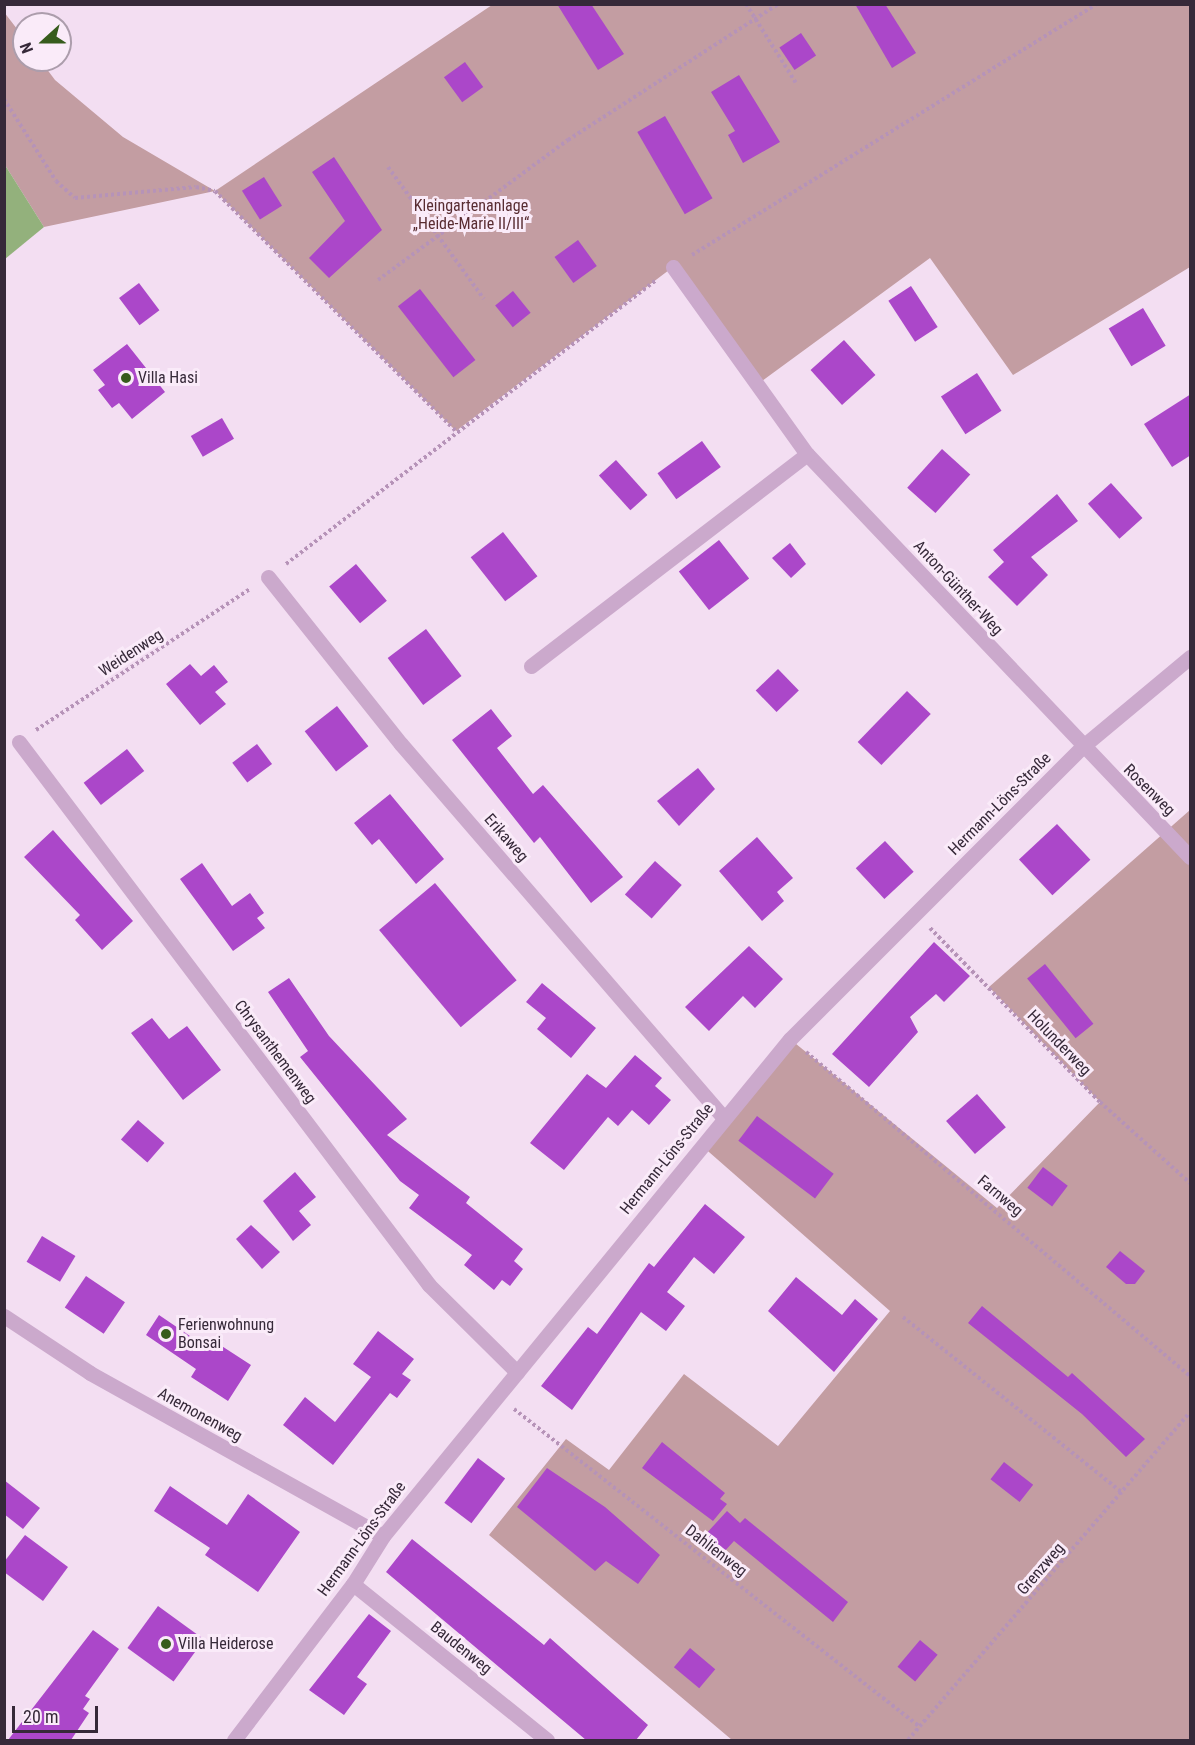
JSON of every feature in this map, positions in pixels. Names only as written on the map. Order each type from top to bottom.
[{"type":"street","name":"Anton-Günther-Weg","points":[[673,267],[807,454],[1082,747]]},
{"type":"street","points":[[531,666],[807,454]]},
{"type":"street","name":"Erikaweg","points":[[268,577],[401,744],[724,1118]]},
{"type":"street","name":"Hermann-Löns-Straße","points":[[234,1740],[353,1584],[382,1536],[790,1039],[1082,747],[1191,657]]},
{"type":"street","name":"Chrysanthemenweg","points":[[19,742],[429,1285],[518,1372]]},
{"type":"street","name":"Rosenweg","points":[[1082,747],[1191,857]]},
{"type":"street","name":"Anemonenweg","points":[[4,1316],[90,1373],[382,1536]]},
{"type":"street","name":"Baudenweg","points":[[353,1584],[547,1740]]},
{"type":"path","points":[[746,4],[796,83]]},
{"type":"path","points":[[378,280],[568,140],[778,4]]},
{"type":"path","name":"Weidenweg","points":[[19,742],[268,577],[673,267],[1097,4]]},
{"type":"path","points":[[4,99],[56,181],[75,198],[196,187],[215,191],[456,432]]},
{"type":"path","points":[[388,167],[440,234],[484,299]]},
{"type":"path","name":"Holunderweg","points":[[915,914],[1100,1102],[1191,1183]]},
{"type":"path","name":"Farnweg","points":[[790,1039],[996,1208],[1191,1376]]},
{"type":"path","points":[[903,1317],[1123,1493]]},
{"type":"path","name":"Dahlienweg","points":[[497,1395],[920,1727]]},
{"type":"path","name":"Grenzweg","points":[[909,1740],[1191,1412]]},
{"type":"green space","name":"Kleingartenanlage „Heide-Marie II/III“","points":[[492,5],[1190,5],[1190,267],[1013,375],[930,258],[755,386],[673,267],[456,431],[215,191]]},
{"type":"green space","points":[[4,12],[12,22],[12,72],[49,72],[55,80],[123,137],[215,191],[44,227],[5,165]]},
{"type":"green space","points":[[1190,810],[1190,1740],[732,1740],[489,1535],[566,1439],[609,1470],[684,1374],[778,1446],[890,1311],[701,1145],[790,1039],[997,1208],[1100,1102],[989,987]]},
{"type":"shaded area","points":[[5,165],[44,227],[4,259]]},
{"type":"building","points":[[557,4],[591,4],[624,54],[598,70]]},
{"type":"building","points":[[855,4],[885,4],[916,53],[892,68]]},
{"type":"building","points":[[801,33],[816,55],[795,70],[779,48]]},
{"type":"building","points":[[465,62],[483,87],[462,102],[444,77]]},
{"type":"building","points":[[739,75],[780,142],[743,163],[728,135],[735,131],[711,92]]},
{"type":"building","points":[[665,116],[712,198],[685,214],[637,132]]},
{"type":"building","points":[[334,157],[382,230],[329,278],[309,258],[345,221],[312,172]]},
{"type":"building","points":[[264,177],[282,206],[260,220],[242,191]]},
{"type":"building","points":[[578,240],[597,266],[573,283],[555,257]]},
{"type":"building","points":[[139,283],[159,310],[139,325],[119,298]]},
{"type":"building","points":[[911,286],[938,327],[915,342],[888,301]]},
{"type":"building","points":[[420,289],[475,360],[453,377],[398,306]]},
{"type":"building","points":[[513,291],[531,313],[513,327],[495,305]]},
{"type":"building","points":[[1143,308],[1166,346],[1131,366],[1109,329]]},
{"type":"building","points":[[844,340],[875,375],[842,405],[811,370]]},
{"type":"building","name":"Villa Hasi","points":[[127,344],[165,392],[132,419],[119,403],[112,408],[98,390],[105,385],[93,370]]},
{"type":"building","points":[[977,373],[1002,411],[965,434],[941,396]]},
{"type":"building","points":[[1191,394],[1191,455],[1172,467],[1144,424]]},
{"type":"building","points":[[222,418],[234,439],[203,457],[191,436]]},
{"type":"building","points":[[702,441],[721,467],[676,499],[658,473]]},
{"type":"building","points":[[942,449],[970,474],[935,513],[907,488]]},
{"type":"building","points":[[616,460],[647,495],[630,510],[599,475]]},
{"type":"building","points":[[1111,483],[1142,518],[1119,539],[1088,504]]},
{"type":"building","points":[[1057,494],[1078,521],[1031,557],[1048,575],[1017,606],[988,577],[1004,562],[993,550]]},
{"type":"building","points":[[503,532],[537,576],[505,601],[471,557]]},
{"type":"building","points":[[719,540],[749,579],[709,610],[679,571]]},
{"type":"building","points":[[790,543],[806,564],[791,578],[772,558]]},
{"type":"building","points":[[356,564],[387,601],[360,623],[329,586]]},
{"type":"building","points":[[426,629],[462,676],[423,705],[388,658]]},
{"type":"building","points":[[190,664],[201,676],[214,665],[228,682],[215,692],[226,704],[200,725],[166,684]]},
{"type":"building","points":[[778,669],[799,691],[777,712],[756,691]]},
{"type":"building","points":[[907,691],[931,714],[881,765],[858,742]]},
{"type":"building","points":[[337,706],[368,746],[336,771],[305,731]]},
{"type":"building","points":[[491,709],[512,736],[497,748],[533,794],[543,785],[623,877],[591,903],[540,837],[534,843],[452,740]]},
{"type":"building","points":[[257,744],[272,764],[247,783],[232,763]]},
{"type":"building","points":[[127,749],[144,771],[101,805],[84,783]]},
{"type":"building","points":[[698,768],[715,789],[679,826],[657,801]]},
{"type":"building","points":[[390,794],[444,859],[416,884],[379,839],[372,845],[354,823]]},
{"type":"building","points":[[1057,824],[1090,860],[1052,895],[1019,859]]},
{"type":"building","points":[[53,830],[133,921],[102,950],[75,920],[80,915],[24,857]]},
{"type":"building","points":[[757,837],[793,878],[777,892],[784,901],[762,921],[719,871]]},
{"type":"building","points":[[885,841],[914,872],[884,899],[856,868]]},
{"type":"building","points":[[655,861],[682,885],[652,919],[625,894]]},
{"type":"building","points":[[202,863],[232,906],[250,893],[264,913],[257,918],[265,928],[233,951],[180,879]]},
{"type":"building","points":[[435,883],[517,980],[461,1027],[379,930]]},
{"type":"building","points":[[934,942],[970,976],[944,1002],[936,994],[910,1017],[918,1032],[869,1087],[832,1054]]},
{"type":"building","points":[[749,946],[783,979],[755,1008],[743,996],[709,1031],[685,1007]]},
{"type":"building","points":[[1045,964],[1093,1024],[1076,1038],[1027,978]]},
{"type":"building","points":[[289,978],[329,1036],[407,1119],[387,1135],[470,1197],[466,1203],[523,1249],[514,1261],[523,1269],[510,1286],[502,1280],[494,1290],[464,1265],[472,1255],[409,1208],[419,1195],[400,1181],[300,1057],[308,1051],[268,992]]},
{"type":"building","points":[[542,983],[596,1028],[571,1058],[537,1029],[546,1018],[526,1002]]},
{"type":"building","points":[[152,1018],[169,1039],[187,1026],[221,1070],[183,1100],[131,1033]]},
{"type":"building","points":[[635,1055],[662,1078],[655,1086],[671,1100],[649,1125],[632,1110],[618,1126],[608,1117],[564,1170],[530,1143],[587,1074],[606,1088]]},
{"type":"building","points":[[977,1094],[1006,1127],[975,1154],[946,1121]]},
{"type":"building","points":[[757,1116],[834,1174],[815,1199],[738,1141]]},
{"type":"building","points":[[138,1120],[164,1143],[147,1163],[121,1140]]},
{"type":"building","points":[[1043,1167],[1068,1186],[1052,1206],[1027,1188]]},
{"type":"building","points":[[295,1172],[316,1197],[299,1211],[311,1225],[293,1241],[263,1201]]},
{"type":"building","points":[[705,1204],[745,1237],[714,1274],[694,1257],[667,1292],[685,1306],[666,1331],[641,1312],[572,1410],[541,1386],[588,1327],[597,1334],[649,1263],[654,1267]]},
{"type":"building","points":[[251,1225],[280,1252],[262,1269],[236,1239]]},
{"type":"building","points":[[42,1236],[75,1256],[60,1282],[27,1262]]},
{"type":"building","points":[[1120,1251],[1145,1271],[1135,1284],[1126,1284],[1106,1267]]},
{"type":"building","points":[[86,1276],[125,1302],[104,1334],[65,1308]]},
{"type":"building","points":[[796,1277],[842,1315],[855,1299],[878,1319],[834,1372],[768,1311]]},
{"type":"building","points":[[982,1306],[1068,1377],[1072,1373],[1145,1439],[1126,1457],[1082,1414],[968,1323]]},
{"type":"building","points":[[159,1315],[209,1349],[214,1341],[251,1365],[228,1401],[191,1377],[196,1369],[146,1335]]},
{"type":"building","points":[[378,1331],[414,1359],[402,1374],[411,1380],[397,1398],[390,1393],[333,1465],[283,1425],[305,1397],[335,1422],[371,1377],[353,1364]]},
{"type":"building","points":[[662,1442],[725,1493],[720,1499],[727,1504],[713,1521],[642,1468]]},
{"type":"building","points":[[478,1458],[505,1478],[471,1523],[444,1503]]},
{"type":"building","points":[[1004,1462],[1033,1485],[1020,1502],[990,1479]]},
{"type":"building","points":[[547,1468],[605,1507],[660,1555],[638,1584],[606,1561],[595,1571],[517,1507]]},
{"type":"building","points":[[4,1480],[40,1508],[23,1529],[4,1514]]},
{"type":"building","points":[[170,1486],[227,1525],[248,1494],[300,1532],[258,1592],[205,1555],[210,1548],[154,1511]]},
{"type":"building","points":[[727,1511],[740,1523],[745,1518],[848,1602],[833,1622],[734,1541],[723,1553],[704,1536]]},
{"type":"building","points":[[25,1535],[68,1567],[43,1601],[4,1572],[4,1562]]},
{"type":"building","points":[[412,1539],[544,1645],[550,1638],[648,1725],[636,1740],[586,1740],[386,1572]]},
{"type":"building","name":"Villa Heiderose","points":[[158,1606],[204,1640],[174,1682],[127,1648]]},
{"type":"building","points":[[369,1614],[391,1631],[357,1677],[367,1684],[344,1715],[309,1690]]},
{"type":"building","points":[[93,1630],[119,1649],[85,1696],[90,1699],[83,1709],[89,1713],[71,1740],[8,1740]]},
{"type":"building","points":[[920,1640],[938,1655],[915,1682],[898,1667]]},
{"type":"building","points":[[690,1648],[715,1669],[699,1688],[674,1667]]},
{"type":"place","name":"Villa Hasi","points":[[126,378]]},
{"type":"place","name":"Ferienwohnung Bonsai","points":[[166,1334]]},
{"type":"place","name":"Villa Heiderose","points":[[166,1644]]}]
